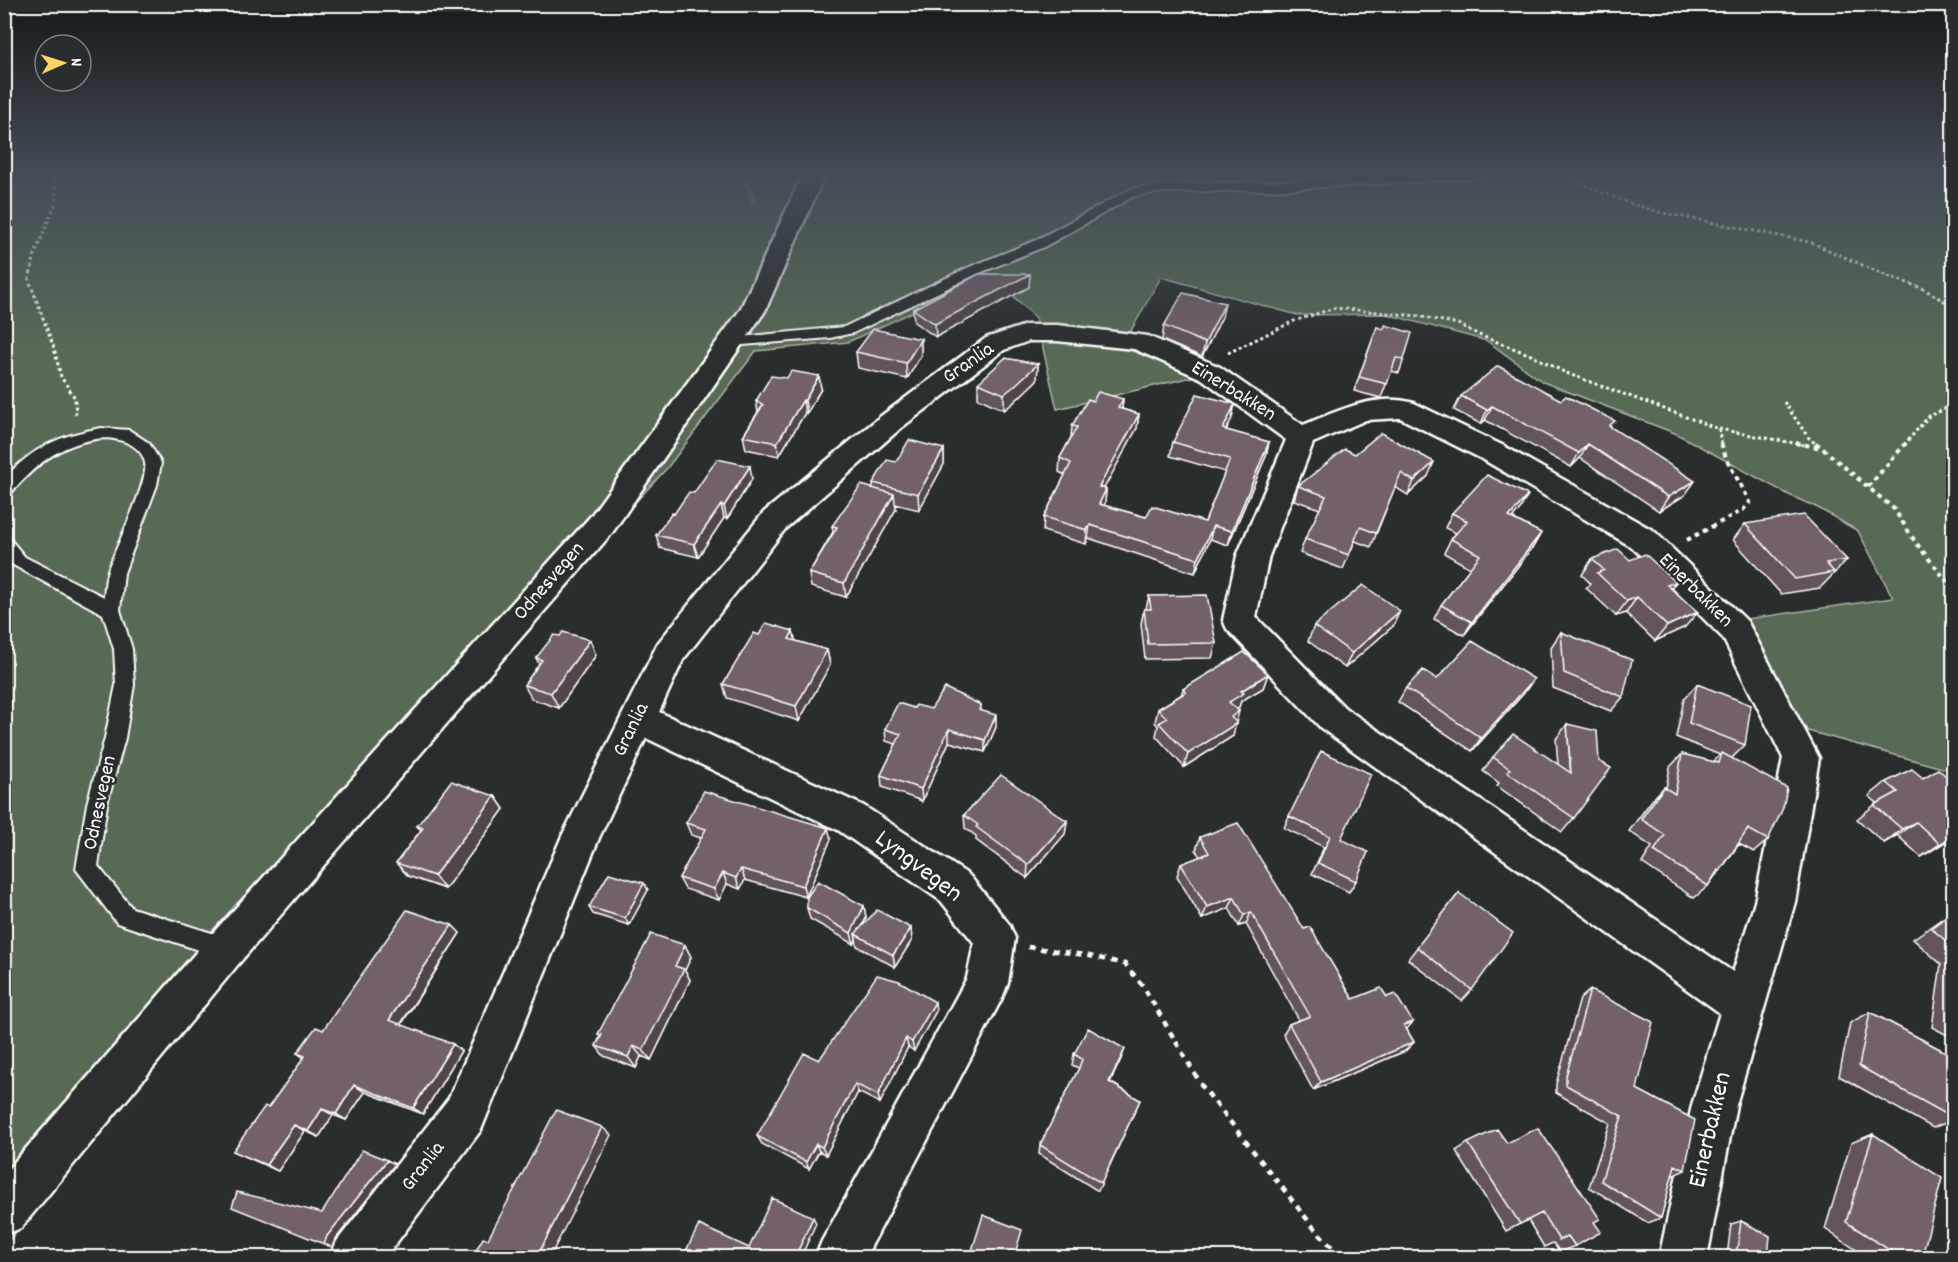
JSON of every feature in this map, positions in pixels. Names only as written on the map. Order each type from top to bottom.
[{"type":"street","name":"Odnesvegen","points":[[4,1211],[226,948],[601,525],[752,311],[787,233]]},
{"type":"street","name":"Granlia","points":[[354,1257],[465,1114],[581,836],[670,652],[775,520],[891,422],[995,344],[1026,333],[1057,333]]},
{"type":"street","name":"Einerbakken","points":[[1057,333],[1139,342],[1211,373],[1301,437],[1362,411],[1404,408],[1494,453],[1643,539],[1734,630],[1801,758],[1775,902],[1714,1105],[1683,1257]]},
{"type":"street","points":[[1301,437],[1253,556],[1239,620],[1333,718],[1744,1004]]},
{"type":"street","name":"Lyngvegen","points":[[638,718],[851,818],[955,888],[995,938]]},
{"type":"street","points":[[839,1257],[987,983],[995,938]]},
{"type":"lane","points":[[730,342],[830,334],[848,330],[972,271],[1040,244],[1059,233]]},
{"type":"lane","name":"Odnesvegen","points":[[4,490],[27,464],[49,450],[77,437],[124,434],[144,447],[153,463],[149,485],[115,573],[111,610],[123,649],[124,686],[116,738],[97,804],[87,869],[125,916],[226,948]]},
{"type":"lane","points":[[4,543],[19,561],[111,610]]},
{"type":"path","points":[[44,233],[35,254],[29,280],[54,348],[61,377],[75,398],[77,437]]},
{"type":"path","points":[[1766,233],[1810,242],[1885,275],[1922,288],[1953,307]]},
{"type":"path","points":[[1196,367],[1314,312],[1335,308],[1355,309],[1458,324],[1479,335],[1531,355],[1566,373],[1719,429],[1821,448]]},
{"type":"path","points":[[1784,402],[1808,437],[1894,509],[1916,543],[1953,590]]},
{"type":"path","points":[[1868,487],[1929,416],[1953,405]]},
{"type":"path","points":[[1657,553],[1743,510],[1750,502],[1744,487],[1722,452],[1719,429]]},
{"type":"path","points":[[995,938],[1037,949],[1085,955],[1125,964],[1143,986],[1202,1086],[1314,1228],[1341,1257]]},
{"type":"green space","points":[[5,233],[1953,233],[1953,771],[1779,723],[1725,622],[1893,598],[1858,531],[1677,434],[1543,382],[1487,341],[1386,314],[1297,315],[1161,277],[1122,347],[1196,376],[1057,409],[1036,318],[991,275],[848,342],[756,351],[668,467],[621,518],[577,574],[492,670],[477,693],[335,846],[5,1245]]},
{"type":"building","points":[[979,274],[1030,274],[935,324],[913,309]]},
{"type":"building","points":[[1183,293],[1225,303],[1205,343],[1164,326]]},
{"type":"building","points":[[1385,325],[1412,333],[1404,359],[1396,358],[1387,384],[1359,377],[1377,327],[1384,329]]},
{"type":"building","points":[[873,329],[921,339],[906,363],[856,352]]},
{"type":"building","points":[[1005,358],[1038,364],[1004,394],[978,383]]},
{"type":"building","points":[[1498,366],[1561,400],[1566,396],[1615,421],[1609,426],[1695,481],[1668,497],[1588,444],[1579,453],[1492,406],[1487,410],[1461,396]]},
{"type":"building","points":[[791,371],[819,376],[777,443],[743,436],[763,405],[756,401],[771,376],[787,378]]},
{"type":"building","points":[[1098,392],[1123,399],[1118,408],[1139,414],[1099,487],[1106,489],[1099,504],[1146,517],[1152,506],[1205,522],[1230,459],[1173,442],[1197,394],[1235,404],[1223,429],[1269,442],[1232,531],[1213,526],[1198,559],[1090,525],[1087,530],[1044,517],[1071,463],[1060,458],[1077,427],[1072,426],[1088,399],[1093,401]]},
{"type":"building","points":[[1381,433],[1434,462],[1414,481],[1401,473],[1376,533],[1360,527],[1349,555],[1305,539],[1326,496],[1298,486],[1345,449],[1355,454]]},
{"type":"building","points":[[909,440],[944,449],[918,494],[873,483],[887,460],[896,462]]},
{"type":"building","points":[[717,459],[750,466],[724,506],[721,505],[694,544],[656,535],[689,492],[694,493]]},
{"type":"building","points":[[1487,475],[1528,495],[1509,517],[1541,533],[1472,622],[1441,605],[1480,555],[1451,539],[1467,521],[1452,513]]},
{"type":"building","points":[[861,485],[894,494],[844,583],[809,573],[837,527],[832,526]]},
{"type":"building","points":[[1804,515],[1847,560],[1826,563],[1834,572],[1795,579],[1745,524]]},
{"type":"building","points":[[1618,549],[1630,560],[1645,554],[1676,582],[1667,585],[1698,612],[1667,626],[1637,597],[1627,601],[1597,573],[1604,570],[1592,559]]},
{"type":"building","points":[[1363,585],[1400,611],[1352,653],[1314,626]]},
{"type":"building","points":[[1207,595],[1216,643],[1148,644],[1144,609],[1151,609],[1149,596]]},
{"type":"building","points":[[766,623],[793,631],[789,639],[827,650],[796,706],[723,684],[754,633],[759,635]]},
{"type":"building","points":[[563,632],[590,640],[551,693],[524,685],[542,660],[536,658],[554,635],[560,636]]},
{"type":"building","points":[[1561,632],[1632,660],[1623,697],[1564,673]]},
{"type":"building","points":[[1472,641],[1534,679],[1481,738],[1406,688],[1423,670],[1437,679]]},
{"type":"building","points":[[1244,652],[1268,674],[1241,691],[1244,693],[1229,702],[1239,711],[1231,717],[1237,723],[1188,754],[1159,723],[1167,718],[1158,709],[1186,692],[1183,689]]},
{"type":"building","points":[[1697,684],[1751,705],[1745,745],[1689,723]]},
{"type":"building","points":[[945,688],[981,705],[979,710],[996,715],[985,740],[949,729],[921,789],[881,775],[901,734],[885,729],[898,703],[914,708],[916,705],[931,709]]},
{"type":"building","points":[[1567,724],[1597,731],[1599,761],[1611,768],[1574,818],[1507,772],[1510,769],[1493,757],[1513,734],[1571,773]]},
{"type":"building","points":[[1321,751],[1371,774],[1341,839],[1368,852],[1356,881],[1318,863],[1330,836],[1289,816]]},
{"type":"building","points":[[1722,753],[1787,788],[1783,808],[1768,840],[1748,829],[1708,886],[1654,851],[1665,835],[1641,819],[1664,787],[1675,794],[1682,754],[1719,763]]},
{"type":"building","points":[[1912,769],[1923,778],[1938,769],[1953,782],[1953,836],[1940,844],[1916,822],[1902,829],[1874,805],[1898,792],[1886,782]]},
{"type":"building","points":[[1001,775],[1067,821],[1028,865],[976,827],[978,825],[964,815]]},
{"type":"building","points":[[451,781],[495,796],[434,876],[396,863],[423,828],[417,826]]},
{"type":"building","points":[[704,791],[828,828],[803,886],[741,869],[736,878],[723,873],[714,889],[679,878],[706,829],[686,823]]},
{"type":"building","points":[[1238,823],[1304,929],[1310,927],[1353,999],[1381,988],[1387,997],[1395,994],[1413,1022],[1404,1025],[1414,1042],[1321,1082],[1289,1024],[1310,1016],[1251,912],[1244,915],[1234,897],[1207,907],[1181,864],[1209,853],[1200,837]]},
{"type":"building","points":[[609,873],[644,883],[625,918],[589,907]]},
{"type":"building","points":[[818,881],[864,906],[851,933],[807,908],[807,897]]},
{"type":"building","points":[[1459,893],[1513,933],[1472,990],[1417,947]]},
{"type":"building","points":[[407,910],[452,925],[389,1020],[453,1044],[413,1108],[354,1085],[336,1114],[322,1109],[308,1131],[294,1125],[266,1165],[233,1151],[265,1106],[268,1108],[305,1056],[297,1053],[316,1027],[323,1030]]},
{"type":"building","points":[[877,910],[911,928],[893,955],[855,934]]},
{"type":"building","points":[[1953,912],[1953,947],[1931,928]]},
{"type":"building","points":[[651,934],[685,945],[675,966],[684,969],[643,1050],[633,1046],[628,1057],[596,1046],[602,1035],[598,1034]]},
{"type":"building","points":[[877,975],[899,981],[935,1002],[912,1042],[906,1038],[878,1095],[855,1084],[822,1147],[816,1144],[806,1162],[757,1136],[804,1053],[819,1060]]},
{"type":"building","points":[[1590,990],[1653,1022],[1637,1089],[1695,1120],[1685,1170],[1675,1165],[1661,1218],[1601,1181],[1622,1116],[1566,1085],[1566,1076]]},
{"type":"building","points":[[1870,1012],[1953,1056],[1953,1118],[1859,1066]]},
{"type":"building","points":[[1088,1028],[1125,1049],[1109,1082],[1140,1100],[1101,1183],[1040,1145],[1079,1068],[1082,1059],[1074,1054]]},
{"type":"building","points":[[556,1110],[602,1127],[537,1257],[472,1257],[483,1238],[488,1239]]},
{"type":"building","points":[[1538,1128],[1600,1219],[1594,1222],[1601,1232],[1575,1246],[1568,1236],[1559,1240],[1542,1213],[1520,1224],[1468,1143],[1497,1129],[1507,1143]]},
{"type":"building","points":[[1873,1134],[1942,1178],[1922,1257],[1900,1257],[1846,1222]]},
{"type":"building","points":[[362,1150],[387,1160],[327,1236],[324,1244],[232,1207],[237,1192],[322,1213]]},
{"type":"building","points":[[772,1198],[813,1217],[795,1257],[683,1257],[699,1225],[749,1248]]},
{"type":"building","points":[[983,1215],[1022,1230],[1014,1257],[970,1257]]},
{"type":"building","points":[[1741,1221],[1770,1236],[1768,1257],[1736,1257]]},
{"type":"building","points":[[952,1250],[969,1257],[949,1257]]}]
